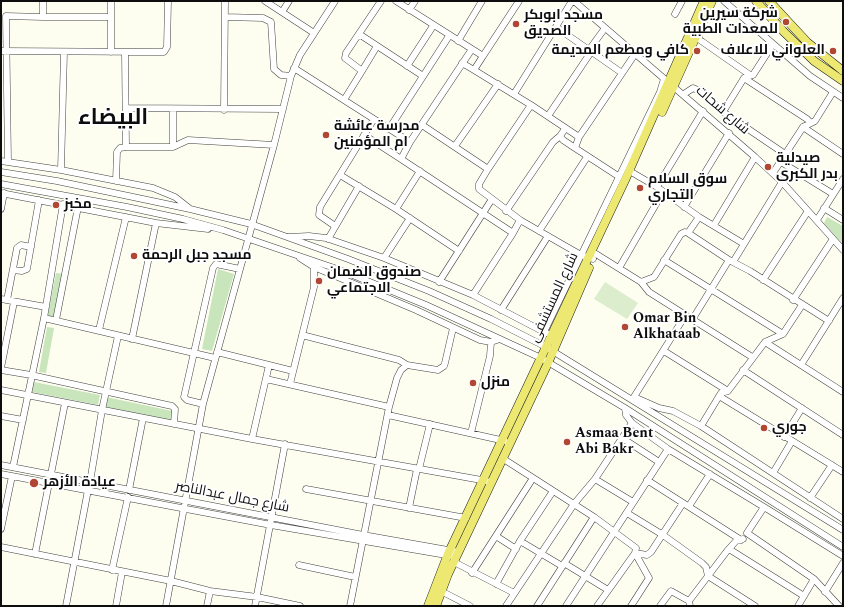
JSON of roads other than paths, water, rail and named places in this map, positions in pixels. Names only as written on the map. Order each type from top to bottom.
[{"type":"main road","name":"شارع المستشفى","points":[[695,28],[704,1]]},
{"type":"main road","name":"شارع المستشفى","points":[[428,606],[438,590],[487,481],[545,361],[590,256],[668,83],[695,28],[712,1]]},
{"type":"main road","points":[[756,1],[783,31],[814,61],[843,80]]},
{"type":"main road","points":[[769,1],[807,42],[843,71]]},
{"type":"main road","name":"شارع المستشفى","points":[[550,349],[548,333],[633,173],[668,83]]},
{"type":"main road","name":"شارع المستشفى","points":[[454,555],[466,518],[502,458],[506,441]]},
{"type":"main road","name":"شارع المستشفى","points":[[436,606],[438,590]]},
{"type":"street","points":[[43,1],[43,17]]},
{"type":"street","points":[[111,1],[111,52]]},
{"type":"street","points":[[4,51],[162,53],[167,50],[168,1]]},
{"type":"street","points":[[224,110],[225,1]]},
{"type":"street","points":[[265,1],[314,33]]},
{"type":"street","points":[[282,12],[289,1]]},
{"type":"street","points":[[166,606],[203,404],[274,144],[291,76],[314,33],[335,1]]},
{"type":"street","points":[[362,71],[345,58],[381,1]]},
{"type":"street","points":[[396,1],[433,26],[483,56]]},
{"type":"street","points":[[409,10],[415,1]]},
{"type":"street","points":[[458,41],[482,1]]},
{"type":"street","points":[[474,70],[519,1]]},
{"type":"street","points":[[675,14],[682,1]]},
{"type":"street","points":[[724,1],[810,76],[843,98]]},
{"type":"street","points":[[514,94],[556,27],[577,2]]},
{"type":"street","name":"شارع شحات","points":[[577,2],[604,28],[668,83],[684,94],[755,156],[782,182],[843,250]]},
{"type":"street","points":[[8,162],[4,101],[4,16],[111,17]]},
{"type":"street","points":[[225,17],[268,19],[272,24],[274,69],[281,75],[291,76]]},
{"type":"street","points":[[407,66],[433,26]]},
{"type":"street","points":[[556,27],[622,74]]},
{"type":"street","points":[[548,116],[604,28]]},
{"type":"street","points":[[695,28],[700,40],[747,76],[807,118],[810,123]]},
{"type":"street","points":[[359,34],[423,76]]},
{"type":"street","points":[[389,129],[450,36]]},
{"type":"street","points":[[723,112],[747,76],[753,75],[773,44]]},
{"type":"street","points":[[344,100],[377,46]]},
{"type":"street","points":[[401,159],[410,142],[472,49]]},
{"type":"street","points":[[61,170],[64,52]]},
{"type":"street","points":[[126,52],[126,147]]},
{"type":"street","points":[[575,148],[579,137],[635,54]]},
{"type":"street","points":[[462,63],[514,94],[579,137]]},
{"type":"street","points":[[294,68],[410,142]]},
{"type":"street","points":[[590,256],[618,176],[660,92],[668,83]]},
{"type":"street","points":[[455,146],[498,84]]},
{"type":"street","points":[[684,94],[693,88],[697,89],[723,112],[785,154]]},
{"type":"street","points":[[773,173],[803,127],[815,121],[833,92]]},
{"type":"street","points":[[531,105],[488,169],[478,186],[479,190],[506,211],[539,231],[590,256],[619,268],[641,282],[650,292],[685,316],[752,357]]},
{"type":"street","points":[[126,108],[224,110],[283,109]]},
{"type":"street","points":[[173,109],[173,147]]},
{"type":"street","points":[[657,187],[703,111]]},
{"type":"street","points":[[335,226],[322,218],[319,215],[319,211],[374,119]]},
{"type":"street","points":[[422,125],[488,169]]},
{"type":"street","points":[[803,127],[843,154]]},
{"type":"street","points":[[506,211],[553,142],[565,129]]},
{"type":"street","points":[[684,207],[729,133]]},
{"type":"street","points":[[364,135],[513,233]]},
{"type":"street","points":[[560,136],[563,140],[587,157],[618,176]]},
{"type":"street","points":[[116,181],[117,152],[120,148],[173,147],[188,140],[274,144]]},
{"type":"street","points":[[714,226],[755,156]]},
{"type":"street","points":[[539,231],[587,157]]},
{"type":"street","points":[[1,161],[61,170],[159,190],[176,197],[190,209]]},
{"type":"street","points":[[781,162],[833,194]]},
{"type":"street","points":[[396,209],[420,171]]},
{"type":"street","points":[[1,172],[57,181],[190,209],[251,224],[348,259],[429,292],[491,319],[550,349],[843,530]]},
{"type":"street","points":[[633,173],[657,187],[699,217],[744,244]]},
{"type":"street","points":[[340,175],[396,209],[459,251]]},
{"type":"street","points":[[817,220],[843,178]]},
{"type":"street","points":[[692,320],[712,288],[744,244],[782,182]]},
{"type":"street","points":[[1,184],[134,209],[248,237],[296,254],[426,305],[545,361],[625,408],[843,547]]},
{"type":"street","points":[[328,239],[359,186]]},
{"type":"street","points":[[619,268],[662,192]]},
{"type":"street","points":[[1,209],[3,193],[156,223],[223,230]]},
{"type":"street","points":[[439,282],[492,199]]},
{"type":"street","points":[[13,270],[22,271],[27,269],[39,200]]},
{"type":"street","points":[[13,467],[44,318],[63,204]]},
{"type":"street","points":[[56,320],[78,207]]},
{"type":"street","points":[[824,208],[843,220]]},
{"type":"street","points":[[763,280],[808,211]]},
{"type":"street","points":[[99,330],[126,217]]},
{"type":"street","points":[[688,233],[699,217]]},
{"type":"street","points":[[384,258],[410,218]]},
{"type":"street","points":[[473,295],[520,220]]},
{"type":"street","points":[[132,339],[156,223]]},
{"type":"street","points":[[641,282],[654,277],[681,234],[685,232],[829,321]]},
{"type":"street","points":[[285,237],[309,236],[328,239],[384,258],[473,295],[548,333]]},
{"type":"street","points":[[501,310],[548,236]]},
{"type":"street","points":[[793,300],[833,239]]},
{"type":"street","points":[[31,247],[18,246],[4,300],[46,307]]},
{"type":"street","points":[[296,254],[314,267],[416,310],[480,340],[491,342],[500,339]]},
{"type":"street","points":[[664,260],[712,288],[783,334]]},
{"type":"street","points":[[203,404],[185,399],[194,352],[214,266],[219,264],[240,269]]},
{"type":"street","points":[[290,384],[314,287],[314,267]]},
{"type":"street","points":[[801,365],[843,298]]},
{"type":"street","points":[[14,302],[1,369],[172,406],[175,410],[174,424]]},
{"type":"street","points":[[701,426],[719,396],[728,391],[752,357],[765,342],[783,334],[802,305]]},
{"type":"street","points":[[633,399],[685,316]]},
{"type":"street","points":[[44,318],[132,339],[293,371]]},
{"type":"street","points":[[302,335],[399,360],[407,365],[426,369],[440,369],[447,359],[454,328]]},
{"type":"street","points":[[90,482],[105,391],[118,336]]},
{"type":"street","points":[[471,433],[490,356],[491,342]]},
{"type":"street","points":[[765,342],[843,392]]},
{"type":"street","points":[[664,351],[728,391]]},
{"type":"street","points":[[350,606],[389,407],[397,378],[401,370],[407,365]]},
{"type":"street","points":[[252,439],[269,366]]},
{"type":"street","points":[[743,370],[843,435]]},
{"type":"street","points":[[266,378],[389,407]]},
{"type":"street","points":[[1,390],[252,439],[487,481]]},
{"type":"street","points":[[719,396],[843,472]]},
{"type":"street","points":[[633,399],[673,411],[701,426],[843,519]]},
{"type":"street","points":[[50,474],[65,403]]},
{"type":"street","points":[[625,408],[626,415],[632,423],[668,448],[843,556]]},
{"type":"street","points":[[784,436],[802,408]]},
{"type":"street","points":[[388,415],[506,441]]},
{"type":"street","points":[[1,416],[23,420]]},
{"type":"street","points":[[129,490],[143,418]]},
{"type":"street","points":[[506,606],[574,504],[595,479],[632,423]]},
{"type":"street","points":[[409,508],[430,424]]},
{"type":"street","points":[[622,438],[659,462]]},
{"type":"street","points":[[773,473],[792,441]]},
{"type":"street","points":[[255,606],[272,525],[285,444]]},
{"type":"street","points":[[566,606],[668,448]]},
{"type":"street","points":[[502,458],[594,517],[636,548],[635,553],[597,606]]},
{"type":"street","name":"شارع جمال عبدالناصر","points":[[1,465],[454,555]]},
{"type":"street","points":[[810,498],[832,465]]},
{"type":"street","points":[[1,474],[272,525],[363,538]]},
{"type":"street","points":[[689,506],[710,474]]},
{"type":"street","points":[[1,529],[12,476]]},
{"type":"street","points":[[472,572],[533,478]]},
{"type":"street","points":[[595,479],[633,502]]},
{"type":"street","points":[[647,480],[741,540]]},
{"type":"street","points":[[35,554],[49,483]]},
{"type":"street","points":[[306,489],[466,518]]},
{"type":"street","points":[[66,606],[88,490]]},
{"type":"street","points":[[496,584],[520,541],[553,491]]},
{"type":"street","points":[[112,570],[128,497]]},
{"type":"street","points":[[635,553],[647,555],[651,552],[683,503]]},
{"type":"street","points":[[660,606],[671,591],[689,604],[729,549],[736,541],[741,540],[747,533],[764,507]]},
{"type":"street","points":[[627,513],[663,535],[704,565],[708,576],[755,606]]},
{"type":"street","points":[[537,606],[594,517]]},
{"type":"street","points":[[747,533],[814,579],[839,606]]},
{"type":"street","points":[[496,536],[516,549]]},
{"type":"street","points":[[520,541],[585,575],[608,590]]},
{"type":"street","points":[[1,548],[171,581],[210,591],[257,597],[297,606]]},
{"type":"street","points":[[729,549],[804,596]]},
{"type":"street","points":[[631,606],[650,578],[635,553]]},
{"type":"street","points":[[454,555],[472,572],[514,593]]},
{"type":"street","points":[[825,592],[843,563]]},
{"type":"street","points":[[299,565],[355,576]]},
{"type":"street","points":[[116,606],[122,572]]},
{"type":"street","points":[[798,606],[814,579]]},
{"type":"street","points":[[438,590],[470,606]]},
{"type":"street","points":[[207,606],[210,591]]},
{"type":"place","name":"شركة سيرين للمعدات الطبية","points":[[786,22]]},
{"type":"place","name":"مسجد ابوبكر الصديق","points":[[516,24]]},
{"type":"place","name":"كافي ومطعم المديمة","points":[[697,51]]},
{"type":"place","name":"العلواني للاعلاف","points":[[833,51]]},
{"type":"place","name":"مدرسة عائشة ام المؤمنين","points":[[326,135]]},
{"type":"place","name":"صيدلية بدر الكبرى","points":[[768,167]]},
{"type":"place","name":"سوق السلام التجاري","points":[[640,188]]},
{"type":"place","name":"مخبز","points":[[56,205]]},
{"type":"place","name":"مسجد جبل الرحمة","points":[[134,256]]},
{"type":"place","name":"صندوق الضمان الاجتماعي","points":[[319,281]]},
{"type":"place","name":"Omar Bin Alkhataab","points":[[625,327]]},
{"type":"place","name":"منزل","points":[[473,383]]},
{"type":"place","name":"جوري","points":[[764,428]]},
{"type":"place","name":"ِAsmaa Bent Abi Bakr","points":[[567,442]]},
{"type":"place","name":"عيادة الأزهر","points":[[34,483]]},
{"type":"district","name":"البيضاء","points":[[113,120]]}]
